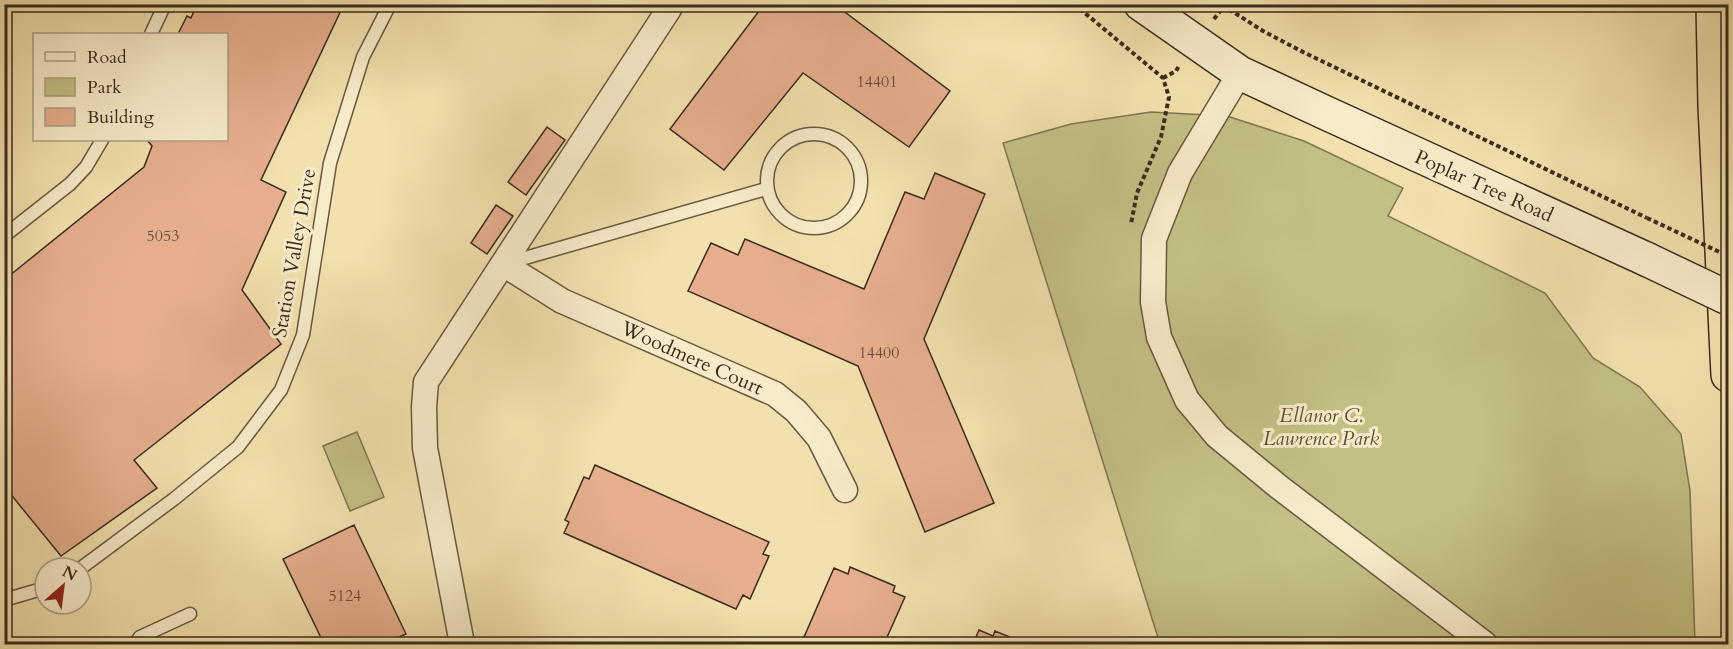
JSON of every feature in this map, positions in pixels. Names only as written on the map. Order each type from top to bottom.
[{"type":"highway","points":[[1713,4],[1728,375]]},
{"type":"main road","name":"Poplar Tree Road","points":[[1141,4],[1240,73],[1728,298]]},
{"type":"street","points":[[462,645],[425,448],[426,382],[669,9],[670,4]]},
{"type":"street","points":[[1240,73],[1180,173],[1154,239],[1153,302],[1159,337],[1187,400],[1217,436],[1279,487],[1485,645]]},
{"type":"street","name":"Woodmere Court","points":[[503,264],[562,301],[775,394],[796,411],[819,438],[845,490]]},
{"type":"lane","points":[[151,33],[165,4]]},
{"type":"lane","name":"Station Valley Drive","points":[[93,559],[174,499],[238,447],[281,390],[303,335],[330,163],[363,57],[390,4]]},
{"type":"lane","points":[[808,133],[828,135],[851,151],[860,167],[860,195],[852,212],[845,219],[819,229],[800,228],[777,212],[766,189],[768,167],[783,144],[808,133]]},
{"type":"lane","points":[[4,236],[70,184],[86,167],[101,141]]},
{"type":"lane","points":[[503,264],[766,189]]},
{"type":"lane","points":[[4,600],[33,592]]},
{"type":"lane","points":[[135,645],[140,637],[190,614]]},
{"type":"path","points":[[1074,4],[1163,78],[1169,97],[1161,137],[1137,193],[1129,233]]},
{"type":"path","points":[[1163,78],[1176,71],[1224,6],[1263,31],[1305,53],[1728,256]]},
{"type":"green space","name":"Ellanor C. Lawrence Park","points":[[1151,112],[1227,116],[1304,141],[1403,188],[1388,216],[1545,293],[1593,358],[1640,387],[1681,434],[1690,491],[1695,644],[1160,644],[1003,143],[1071,124]]},
{"type":"green space","points":[[357,432],[384,497],[350,511],[323,446]]},
{"type":"building","points":[[197,4],[344,4],[261,180],[286,192],[242,290],[281,344],[134,460],[157,488],[61,556],[4,486],[4,280],[144,167],[152,146],[148,141],[228,141],[228,33],[178,33],[187,16],[191,18]]},
{"type":"building","points":[[758,4],[834,4],[950,91],[909,147],[803,73],[724,170],[670,129],[759,11]]},
{"type":"building","points":[[547,127],[565,140],[526,195],[508,182]]},
{"type":"building","points":[[935,173],[985,194],[924,339],[994,503],[925,532],[858,366],[688,291],[711,243],[738,255],[745,239],[864,289],[905,192],[924,199]]},
{"type":"building","points":[[496,205],[513,216],[487,254],[471,243]]},
{"type":"building","points":[[595,465],[769,542],[763,554],[769,556],[750,599],[743,595],[736,609],[564,533],[569,522],[565,520],[584,477],[589,479]]},
{"type":"building","points":[[354,525],[406,634],[383,644],[324,644],[283,559]]},
{"type":"building","points":[[850,567],[895,586],[893,592],[905,597],[884,644],[801,644],[834,568],[848,574]]},
{"type":"building","points":[[979,630],[993,636],[995,631],[1027,644],[973,644]]}]
